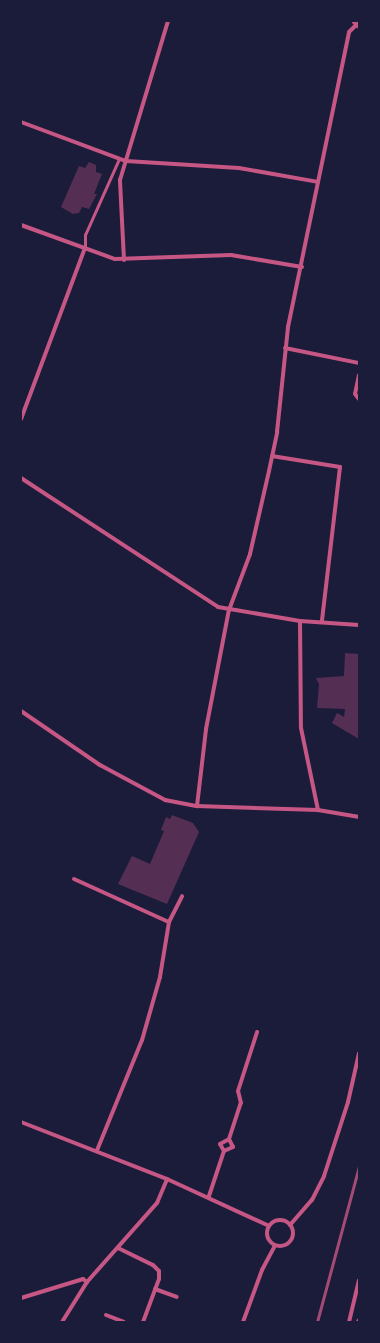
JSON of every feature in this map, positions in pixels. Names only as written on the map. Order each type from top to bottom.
[{"type":"street","points":[[124,260],[120,180],[168,21]]},
{"type":"street","points":[[197,806],[206,729],[229,610],[250,554],[272,456],[285,348],[349,32],[357,24]]},
{"type":"street","points":[[21,122],[126,161],[239,168],[318,182]]},
{"type":"street","points":[[21,419],[85,248],[85,235],[119,158]]},
{"type":"street","points":[[21,225],[124,260],[232,254],[302,267]]},
{"type":"street","points":[[285,348],[359,362]]},
{"type":"street","points":[[359,374],[354,394],[359,399]]},
{"type":"street","points":[[272,456],[340,467],[322,622]]},
{"type":"street","points":[[21,478],[218,607],[300,621],[359,625]]},
{"type":"street","points":[[300,621],[301,728],[318,810]]},
{"type":"street","points":[[21,711],[100,764],[165,800],[197,806],[318,810],[359,816]]},
{"type":"street","points":[[74,879],[169,922]]},
{"type":"street","points":[[98,1150],[142,1040],[160,977],[169,922],[182,896]]},
{"type":"street","points":[[224,1152],[220,1144],[228,1140],[241,1103],[238,1091],[257,1032]]},
{"type":"street","points":[[290,1225],[312,1200],[324,1176],[348,1102],[359,1053]]},
{"type":"street","points":[[21,1122],[98,1150],[208,1196],[269,1226]]},
{"type":"street","points":[[208,1196],[224,1152],[233,1148],[228,1140]]},
{"type":"street","points":[[62,1322],[87,1282],[157,1203],[167,1179]]},
{"type":"street","points":[[243,1322],[262,1270],[275,1246],[290,1242],[293,1235],[290,1225],[280,1220],[269,1226]]},
{"type":"street","points":[[269,1226],[268,1238],[275,1246]]},
{"type":"street","points":[[118,1248],[153,1264],[159,1271],[155,1289],[143,1322]]},
{"type":"street","points":[[21,1298],[83,1279],[87,1282]]},
{"type":"street","points":[[349,1322],[359,1280]]},
{"type":"street","points":[[155,1289],[177,1297]]},
{"type":"street","points":[[106,1315],[124,1322]]},
{"type":"building","points":[[89,162],[96,165],[96,172],[102,174],[94,194],[97,194],[89,209],[82,207],[79,213],[73,214],[61,207],[79,166],[85,168]]},
{"type":"building","points":[[345,653],[359,654],[359,739],[332,723],[337,713],[344,717],[345,709],[317,708],[319,684],[316,678],[344,676]]},
{"type":"building","points":[[172,815],[193,823],[199,832],[167,904],[118,884],[132,856],[150,864],[164,831],[161,830],[166,817],[170,819]]},
{"type":"railway","points":[[317,1322],[359,1166]]}]
